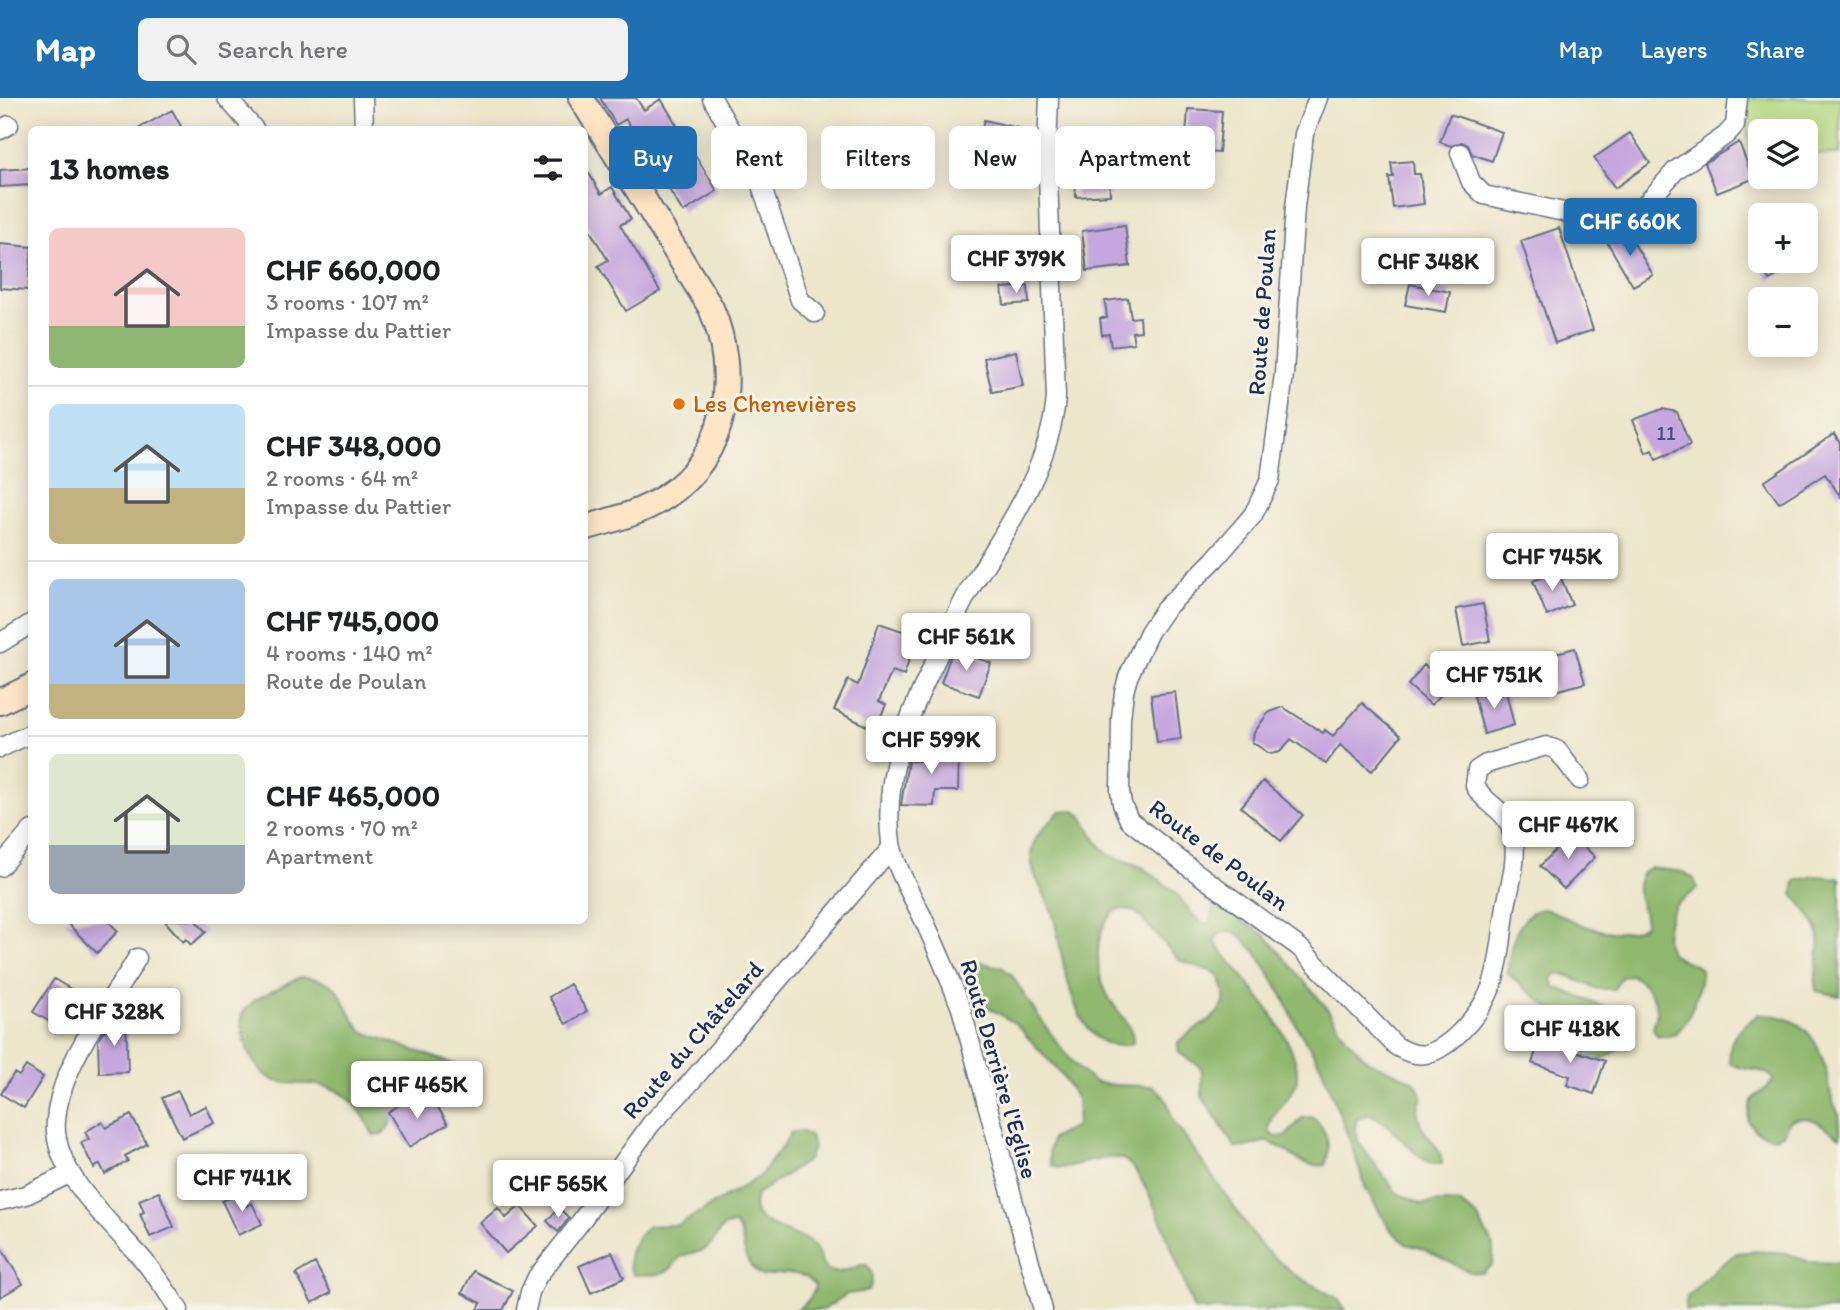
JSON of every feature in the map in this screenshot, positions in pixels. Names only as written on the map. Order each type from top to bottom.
[{"type":"main road","points":[[581,98],[710,308],[724,345],[727,374],[726,395],[719,425],[709,449],[689,477],[653,505],[588,527]]},
{"type":"main road","points":[[0,688],[28,681]]},
{"type":"main road","points":[[0,702],[28,688]]},
{"type":"street","points":[[227,98],[252,126]]},
{"type":"street","points":[[363,98],[363,126]]},
{"type":"street","points":[[712,98],[760,182],[800,300],[815,313]]},
{"type":"street","name":"Route Derrière l'Eglise","points":[[1043,1310],[961,1009],[943,961],[904,879],[892,847],[890,814],[899,745],[909,716],[972,587],[999,544],[1041,460],[1055,418],[1047,149],[1049,98]]},
{"type":"street","name":"Route de Poulan","points":[[1318,98],[1304,134],[1295,207],[1284,374],[1270,480],[1253,515],[1214,560],[1165,609],[1149,632],[1124,692],[1121,718],[1122,804],[1129,820],[1147,835],[1299,947],[1396,1046],[1414,1054],[1428,1054],[1449,1042],[1477,1012],[1493,983],[1499,956],[1514,861],[1514,842],[1506,817],[1475,786],[1477,770],[1486,764],[1546,746],[1557,750],[1580,780]]},
{"type":"street","points":[[1460,153],[1471,182],[1484,195],[1592,218],[1629,219],[1639,212],[1676,170],[1726,135],[1735,125],[1738,98]]},
{"type":"street","points":[[0,643],[28,626]]},
{"type":"street","points":[[0,748],[28,735]]},
{"type":"street","points":[[0,867],[28,835]]},
{"type":"street","name":"Route du Châtelard","points":[[526,1310],[537,1277],[651,1124],[690,1083],[892,847]]},
{"type":"street","points":[[137,958],[92,1027],[65,1083],[55,1122],[57,1140],[71,1173],[103,1216],[146,1264],[179,1310]]},
{"type":"street","points":[[0,1201],[26,1195],[71,1173]]},
{"type":"green space","points":[[1747,98],[1840,98],[1840,154],[1818,154],[1818,119],[1748,119],[1748,155]]},
{"type":"green space","points":[[1072,810],[1081,815],[1098,843],[1109,855],[1142,867],[1175,892],[1204,924],[1210,923],[1213,904],[1218,901],[1225,903],[1239,919],[1265,935],[1326,1007],[1347,1039],[1368,1061],[1414,1081],[1422,1095],[1418,1110],[1421,1126],[1438,1150],[1442,1164],[1431,1164],[1418,1155],[1385,1123],[1370,1114],[1357,1119],[1355,1127],[1359,1143],[1397,1193],[1421,1204],[1459,1203],[1477,1216],[1493,1246],[1493,1264],[1482,1273],[1470,1272],[1421,1248],[1406,1244],[1390,1229],[1366,1189],[1320,1064],[1256,952],[1239,935],[1232,931],[1221,933],[1216,937],[1215,943],[1252,987],[1278,1025],[1295,1061],[1296,1084],[1274,1116],[1269,1132],[1276,1137],[1286,1136],[1302,1118],[1313,1117],[1322,1127],[1327,1139],[1325,1165],[1307,1164],[1268,1142],[1235,1147],[1202,1096],[1202,1071],[1198,1065],[1179,1053],[1178,1042],[1208,1022],[1224,1004],[1224,991],[1220,980],[1216,973],[1179,960],[1137,913],[1127,909],[1115,911],[1106,922],[1098,954],[1104,987],[1111,1002],[1128,1024],[1133,1043],[1112,1045],[1096,1037],[1083,1021],[1074,1001],[1053,915],[1035,874],[1031,857],[1036,838],[1043,828],[1060,811]]},
{"type":"green space","points":[[1650,868],[1683,872],[1694,879],[1697,888],[1675,906],[1666,937],[1672,954],[1701,969],[1692,1008],[1682,1027],[1675,1033],[1657,1035],[1653,1028],[1657,1016],[1654,1000],[1645,985],[1636,978],[1631,975],[1621,977],[1614,989],[1598,989],[1564,974],[1556,974],[1552,979],[1555,987],[1604,1007],[1619,1007],[1627,1014],[1625,1035],[1617,1050],[1602,1059],[1581,1060],[1553,1011],[1508,974],[1513,941],[1528,915],[1541,909],[1602,931],[1629,931],[1645,925],[1638,886],[1644,871]]},
{"type":"green space","points":[[1816,876],[1840,878],[1840,996],[1816,991],[1818,933],[1811,917],[1793,894],[1795,881]]},
{"type":"green space","points":[[975,962],[1001,967],[1011,974],[1050,1033],[1087,1076],[1108,1085],[1152,1086],[1161,1093],[1168,1104],[1172,1119],[1262,1247],[1294,1274],[1338,1299],[1345,1310],[1194,1310],[1154,1204],[1133,1167],[1117,1158],[1059,1168],[1051,1165],[1049,1153],[1052,1139],[1076,1126],[1077,1099],[1063,1076],[1016,1024],[981,1003],[967,988],[966,967]]},
{"type":"green space","points":[[300,977],[327,982],[334,987],[363,1032],[453,1064],[461,1069],[462,1078],[457,1085],[398,1091],[389,1127],[380,1135],[373,1135],[359,1109],[349,1098],[336,1090],[311,1084],[278,1082],[268,1077],[250,1055],[244,1040],[242,1013],[256,999]]},
{"type":"green space","points":[[1759,1014],[1791,1021],[1803,1028],[1812,1038],[1824,1063],[1839,1115],[1840,1137],[1810,1119],[1789,1121],[1783,1134],[1774,1137],[1756,1132],[1748,1120],[1753,1099],[1774,1080],[1765,1072],[1741,1068],[1730,1063],[1730,1046],[1736,1034]]},
{"type":"green space","points":[[801,1131],[810,1136],[813,1147],[808,1160],[757,1194],[754,1206],[756,1214],[772,1226],[812,1244],[826,1269],[830,1271],[839,1272],[866,1264],[872,1277],[868,1291],[847,1294],[823,1310],[796,1310],[808,1300],[815,1286],[798,1274],[762,1276],[748,1262],[742,1237],[735,1225],[724,1227],[708,1247],[682,1256],[667,1271],[634,1275],[629,1262],[630,1255],[648,1226],[678,1225],[759,1177],[790,1133]]},
{"type":"green space","points":[[1737,1253],[1786,1253],[1809,1262],[1840,1263],[1840,1310],[1685,1310],[1687,1297],[1714,1270]]},
{"type":"building","points":[[600,98],[636,98],[644,110],[661,99],[677,126],[630,126],[626,119],[616,125]]},
{"type":"building","points":[[1188,109],[1222,111],[1219,153],[1215,153],[1215,126],[1187,126]]},
{"type":"building","points":[[172,110],[181,126],[143,126]]},
{"type":"building","points":[[1450,114],[1502,132],[1492,161],[1472,154],[1468,145],[1462,142],[1451,146],[1440,142]]},
{"type":"building","points":[[984,120],[1009,126],[983,126]]},
{"type":"building","points":[[1630,133],[1650,163],[1615,188],[1594,158]]},
{"type":"building","points":[[1739,142],[1748,166],[1748,181],[1717,193],[1705,163]]},
{"type":"building","points":[[697,158],[711,181],[711,189],[717,191],[683,212],[669,189],[697,189]]},
{"type":"building","points":[[1413,161],[1414,174],[1420,174],[1424,204],[1393,208],[1389,177],[1393,177],[1391,163]]},
{"type":"building","points":[[28,168],[28,185],[0,187],[0,170]]},
{"type":"building","points":[[588,172],[601,194],[613,189],[631,219],[620,225],[660,291],[626,311],[598,266],[608,260],[588,228]]},
{"type":"building","points":[[1076,189],[1110,189],[1110,195],[1076,197]]},
{"type":"building","points":[[1125,225],[1130,266],[1087,271],[1082,231]]},
{"type":"building","points":[[1559,228],[1593,330],[1555,343],[1521,241]]},
{"type":"building","points":[[1626,230],[1653,275],[1633,286],[1606,240]]},
{"type":"building","points":[[0,244],[28,247],[28,290],[0,288]]},
{"type":"building","points":[[1765,273],[1783,273],[1769,280]]},
{"type":"building","points":[[1410,284],[1450,292],[1446,312],[1405,305]]},
{"type":"building","points":[[1028,286],[1029,303],[1004,305],[1002,288]]},
{"type":"building","points":[[1128,298],[1131,318],[1140,317],[1141,331],[1132,332],[1134,343],[1111,346],[1109,334],[1102,335],[1100,318],[1107,318],[1105,301]]},
{"type":"building","points":[[1016,351],[1023,386],[992,392],[984,358]]},
{"type":"building","points":[[1662,409],[1677,412],[1690,445],[1656,459],[1652,450],[1646,453],[1633,420]]},
{"type":"building","points":[[1834,434],[1840,443],[1840,496],[1825,474],[1779,503],[1764,482]]},
{"type":"building","points":[[1558,571],[1572,605],[1547,616],[1533,581]]},
{"type":"building","points":[[1483,604],[1490,641],[1463,646],[1456,609]]},
{"type":"building","points":[[879,623],[917,636],[904,675],[892,671],[879,701],[886,705],[876,726],[868,723],[867,726],[834,710],[848,680],[858,685]]},
{"type":"building","points":[[1575,648],[1585,683],[1555,691],[1545,656]]},
{"type":"building","points":[[953,649],[991,663],[979,696],[941,683]]},
{"type":"building","points":[[1424,665],[1450,686],[1431,705],[1408,685]]},
{"type":"building","points":[[1505,688],[1514,725],[1484,734],[1474,696]]},
{"type":"building","points":[[1175,692],[1181,739],[1157,742],[1151,695]]},
{"type":"building","points":[[1362,703],[1401,736],[1372,771],[1340,745],[1326,764],[1291,739],[1280,752],[1270,754],[1252,742],[1254,733],[1268,713],[1283,707],[1323,733],[1325,730],[1333,736]]},
{"type":"building","points":[[926,747],[959,748],[958,791],[935,791],[934,806],[901,805],[908,761],[926,761]]},
{"type":"building","points":[[1263,781],[1303,815],[1281,841],[1241,807]]},
{"type":"building","points":[[1571,834],[1595,857],[1564,889],[1540,866]]},
{"type":"building","points":[[68,924],[111,924],[118,931],[97,953]]},
{"type":"building","points":[[167,924],[199,924],[206,932],[191,945],[186,939],[183,942]]},
{"type":"building","points":[[54,979],[84,997],[64,1030],[33,1012]]},
{"type":"building","points":[[570,984],[587,1011],[566,1024],[549,997]]},
{"type":"building","points":[[126,1018],[128,1072],[99,1073],[98,1041],[111,1019]]},
{"type":"building","points":[[1540,1039],[1605,1061],[1594,1094],[1567,1085],[1570,1076],[1532,1063]]},
{"type":"building","points":[[26,1066],[43,1077],[24,1108],[1,1094],[14,1073],[19,1076]]},
{"type":"building","points":[[178,1091],[189,1114],[206,1106],[214,1123],[182,1138],[162,1098]]},
{"type":"building","points":[[432,1098],[448,1124],[409,1147],[388,1112],[409,1099],[415,1109]]},
{"type":"building","points":[[131,1115],[147,1144],[125,1156],[128,1161],[105,1174],[100,1164],[94,1168],[81,1143],[89,1139],[85,1132],[102,1122],[106,1128]]},
{"type":"building","points":[[159,1192],[174,1227],[150,1237],[140,1214],[144,1212],[139,1200]]},
{"type":"building","points":[[241,1193],[247,1206],[252,1203],[262,1224],[238,1235],[222,1201]]},
{"type":"building","points":[[520,1206],[538,1226],[506,1253],[480,1223],[498,1208],[506,1218]]},
{"type":"building","points":[[559,1208],[569,1218],[558,1232],[547,1221]]},
{"type":"building","points":[[0,1246],[23,1284],[0,1297]]},
{"type":"building","points":[[612,1252],[624,1278],[591,1293],[579,1266]]},
{"type":"building","points":[[315,1263],[331,1293],[312,1303],[296,1274]]},
{"type":"building","points":[[473,1271],[513,1291],[503,1310],[478,1310],[481,1303],[462,1293]]},
{"type":"place","name":"Les Chenevières","points":[[679,404]]}]
